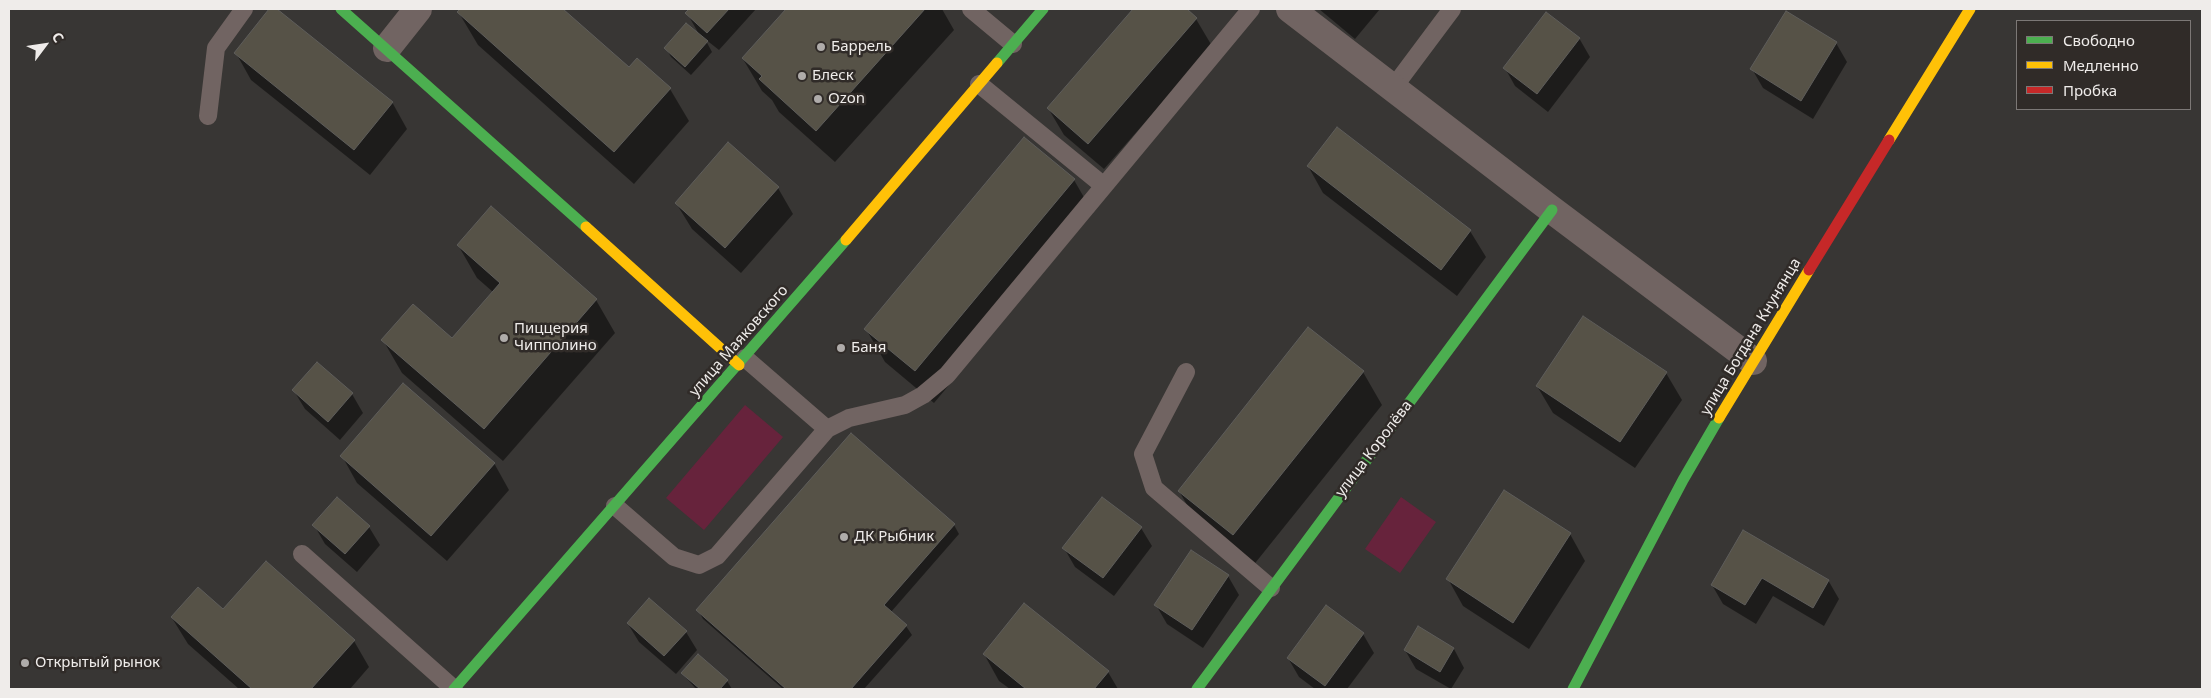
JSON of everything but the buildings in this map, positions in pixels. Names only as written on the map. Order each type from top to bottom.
[{"type":"street","points":[[341,9],[742,361]]},
{"type":"street","points":[[387,48],[418,9]]},
{"type":"street","name":"улица Маяковского","points":[[454,689],[742,361],[1044,9]]},
{"type":"street","points":[[1290,9],[1753,361]]},
{"type":"street","name":"улица Богдана Кнунянца","points":[[1573,689],[1641,554],[1753,361],[1970,9]]},
{"type":"street","name":"улица Королёва","points":[[1197,689],[1552,210]]},
{"type":"lane","points":[[208,116],[216,48],[244,9]]},
{"type":"lane","points":[[972,9],[1013,44]]},
{"type":"lane","points":[[615,506],[674,557],[699,565],[717,556],[827,429],[849,418],[904,405],[923,395],[947,375],[1251,9]]},
{"type":"lane","points":[[1393,88],[1452,9]]},
{"type":"lane","points":[[979,84],[1104,186]]},
{"type":"lane","points":[[742,361],[827,429]]},
{"type":"lane","points":[[1186,372],[1143,454],[1154,488],[1271,588]]},
{"type":"lane","points":[[302,554],[454,689]]},
{"type":"shaded area","points":[[745,405],[783,437],[704,530],[666,498]]},
{"type":"shaded area","points":[[1401,497],[1436,522],[1400,573],[1365,549]]},
{"type":"traffic: fast","points":[[341,9],[586,227]]},
{"type":"traffic: fast","points":[[997,63],[1043,9]]},
{"type":"traffic: fast","points":[[1197,689],[1552,210]]},
{"type":"traffic: fast","points":[[454,689],[846,240]]},
{"type":"traffic: fast","points":[[1573,689],[1683,480],[1719,418]]},
{"type":"traffic: slow","points":[[1889,140],[1970,9]]},
{"type":"traffic: slow","points":[[846,240],[997,63]]},
{"type":"traffic: slow","points":[[586,227],[739,365]]},
{"type":"traffic: slow","points":[[1719,418],[1809,270]]},
{"type":"traffic: jam","points":[[1809,270],[1889,140]]},
{"type":"place","name":"Баррель","points":[[821,47]]},
{"type":"place","name":"Блеск","points":[[802,76]]},
{"type":"place","name":"Ozon","points":[[818,99]]},
{"type":"place","name":"Пиццерия Чипполино","points":[[504,338]]},
{"type":"place","name":"Баня","points":[[841,348]]},
{"type":"place","name":"ДК Рыбник","points":[[844,537]]},
{"type":"place","name":"Открытый рынок","points":[[25,663]]}]
